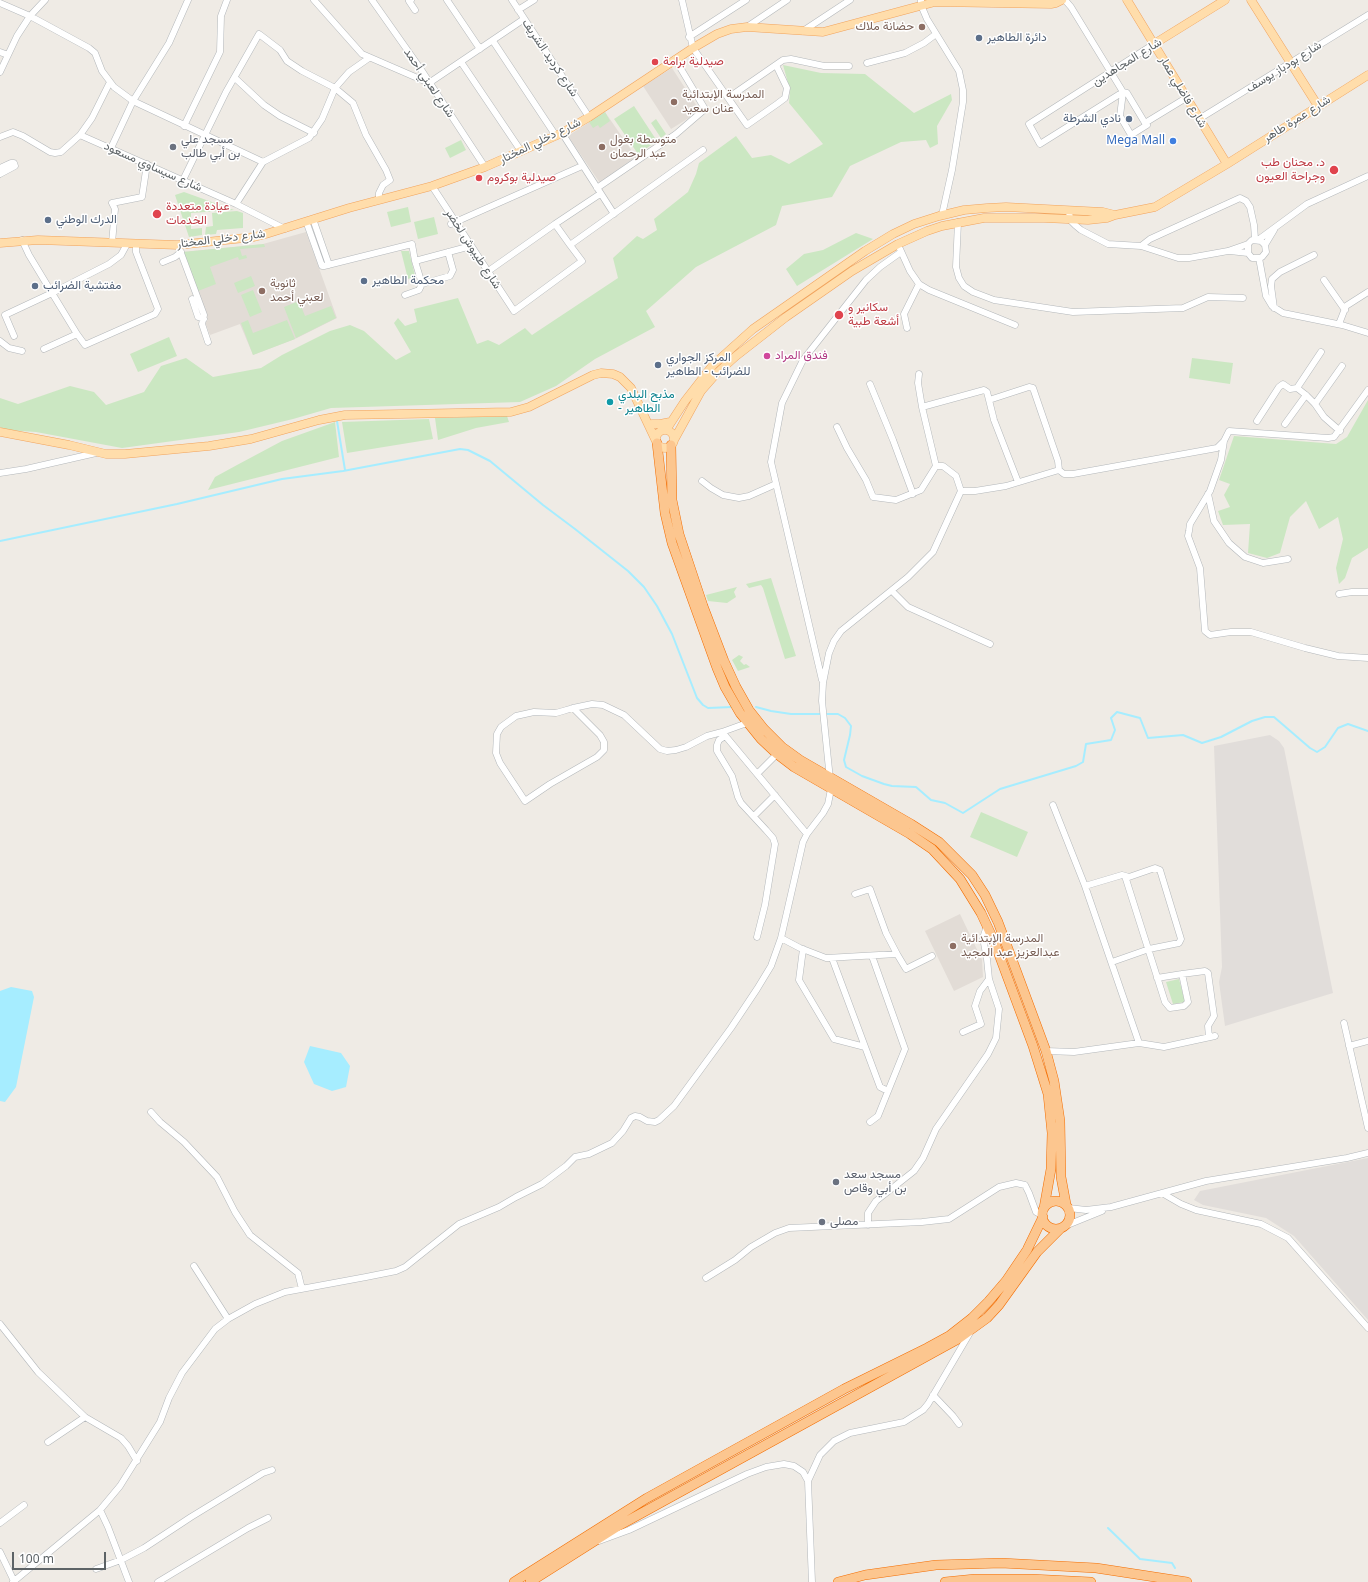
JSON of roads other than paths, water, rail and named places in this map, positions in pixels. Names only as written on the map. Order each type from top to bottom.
[{"type":"highway","points":[[656,442],[665,513],[672,543],[717,668],[730,697],[747,723],[794,768],[910,834],[932,849],[960,879],[975,901],[994,941],[1033,1046],[1048,1094],[1051,1113],[1052,1140],[1050,1177],[1043,1214],[1044,1222],[1052,1228],[1063,1227]]},
{"type":"highway","points":[[530,1582],[653,1506],[943,1348],[987,1318],[999,1305],[1037,1252],[1063,1227],[1070,1218],[1062,1184],[1060,1121],[1058,1106],[1046,1051],[998,922],[985,895],[972,875],[939,842],[911,824],[800,760],[773,738],[749,710],[736,687],[709,624],[676,524],[672,500],[672,443]]},
{"type":"highway","points":[[514,1582],[647,1498],[844,1389],[949,1336],[972,1318],[1006,1281],[1027,1250],[1043,1214],[1052,1202],[1056,1201],[1067,1206]]},
{"type":"highway","points":[[838,1582],[865,1575],[936,1565],[1001,1563],[1096,1568],[1177,1579],[1187,1582]]},
{"type":"highway","points":[[945,1582],[975,1579],[1031,1578],[1091,1582]]},
{"type":"main road","name":"شارع دخلي المختار","points":[[0,243],[22,240],[127,244],[136,248],[179,248],[254,237],[285,229],[309,220],[380,199],[432,186],[485,167],[559,134],[589,117],[693,48],[731,29],[746,27],[823,32],[872,20],[919,2],[950,1],[1056,4],[1062,0]]},
{"type":"main road","name":"شارع فاضلي عمار","points":[[1127,0],[1227,164]]},
{"type":"main road","name":"شارع المجاهدين","points":[[1154,44],[1225,0]]},
{"type":"main road","points":[[1251,0],[1318,106]]},
{"type":"main road","name":"شارع عمرة طاهر","points":[[672,443],[701,392],[715,375],[736,356],[776,325],[866,262],[898,244],[927,231],[958,222],[984,218],[1044,218],[1070,220],[1103,219],[1115,215],[1149,209],[1161,204],[1227,164],[1368,75]]},
{"type":"main road","points":[[656,442],[656,435],[670,422],[697,384],[713,365],[753,329],[870,248],[914,224],[964,210],[987,208],[1012,207],[1069,210],[1103,212],[1115,215]]},
{"type":"main road","points":[[0,432],[69,445],[96,452],[125,454],[229,444],[319,420],[345,415],[511,412],[528,407],[589,377],[601,373],[613,374],[626,382],[631,388],[645,416],[656,442],[662,448],[667,448],[672,443],[672,433],[652,424],[645,416]]},
{"type":"main road","points":[[652,424],[670,422]]},
{"type":"street","points":[[0,72],[17,36],[30,16],[45,0]]},
{"type":"street","points":[[111,148],[133,101],[169,43],[188,0]]},
{"type":"street","points":[[184,126],[220,52],[221,16],[227,0]]},
{"type":"street","points":[[314,0],[358,49],[369,58],[429,83],[524,19]]},
{"type":"street","name":"شارع لعبني أحمد","points":[[372,0],[485,167]]},
{"type":"street","points":[[411,0],[409,1],[415,10]]},
{"type":"street","points":[[447,0],[480,49]]},
{"type":"street","name":"شارع كرديد الشريف","points":[[512,0],[589,117]]},
{"type":"street","points":[[518,10],[534,0]]},
{"type":"street","points":[[682,0],[693,48],[747,125],[785,98],[787,88],[776,65]]},
{"type":"street","points":[[731,0],[735,7]]},
{"type":"street","points":[[690,37],[746,0]]},
{"type":"street","points":[[746,27],[787,0]]},
{"type":"street","points":[[803,31],[850,0]]},
{"type":"street","points":[[1065,0],[1071,7],[1123,92],[1126,93],[1147,125],[1131,135],[1120,116],[1123,92]]},
{"type":"street","points":[[919,2],[927,19],[959,71],[963,90],[963,102],[952,170],[942,215]]},
{"type":"street","points":[[0,3],[30,16],[89,48],[95,53],[102,71],[114,87],[133,101],[263,162]]},
{"type":"street","name":"شارع بودباز يوسف","points":[[1199,119],[1368,15]]},
{"type":"street","points":[[184,180],[205,135],[260,34],[280,50],[287,61],[302,71],[335,88],[356,106],[366,134],[390,180],[383,185],[379,193],[380,199]]},
{"type":"street","points":[[867,63],[905,53],[924,43],[936,34]]},
{"type":"street","points":[[493,41],[582,166],[614,214]]},
{"type":"street","name":"شارع المجاهدين","points":[[1123,92],[1040,144],[1029,124],[1154,44]]},
{"type":"street","points":[[0,52],[8,55]]},
{"type":"street","points":[[236,204],[263,162],[309,138],[314,133],[335,88],[349,72],[369,58]]},
{"type":"street","points":[[487,272],[555,224],[671,137],[705,109],[675,59]]},
{"type":"street","points":[[728,98],[782,60],[790,59],[824,66],[849,66]]},
{"type":"street","points":[[461,62],[521,151]]},
{"type":"street","points":[[235,78],[264,105],[280,116],[314,133]]},
{"type":"street","points":[[0,137],[13,132],[23,136],[50,152],[61,152],[80,135],[92,118],[110,82]]},
{"type":"street","points":[[1145,123],[1186,98]]},
{"type":"street","name":"شارع سيساوي مسعود","points":[[80,135],[184,180],[285,229]]},
{"type":"street","points":[[555,224],[570,245],[703,150]]},
{"type":"street","points":[[0,168],[11,163],[14,163],[15,166],[0,174]]},
{"type":"street","points":[[112,243],[115,209],[112,203],[142,197],[147,164]]},
{"type":"street","points":[[454,223],[582,166]]},
{"type":"street","points":[[1069,210],[1070,220],[1081,230],[1108,244],[1141,246],[1178,258],[1189,258],[1228,251],[1248,244],[1276,227],[1307,204],[1368,176]]},
{"type":"street","name":"شارع طيبوش لخضر","points":[[432,186],[454,223],[514,311],[582,262],[570,245]]},
{"type":"street","points":[[1141,246],[1150,239],[1240,198],[1246,201],[1250,207],[1257,239],[1265,245]]},
{"type":"street","points":[[269,220],[270,233]]},
{"type":"street","points":[[309,220],[329,265],[342,259],[412,244],[415,261],[422,284],[420,290],[405,295]]},
{"type":"street","points":[[958,222],[956,267],[959,278],[964,286],[973,292],[994,300],[1073,312],[1182,308],[1208,297],[1243,298]]},
{"type":"street","points":[[1228,251],[1248,254],[1252,258],[1259,258],[1264,255],[1265,245],[1276,227]]},
{"type":"street","points":[[14,336],[5,315],[52,293],[122,254],[136,248],[158,309],[155,314],[85,345],[77,334],[52,293],[28,255],[22,240]]},
{"type":"street","points":[[122,254],[127,244]]},
{"type":"street","points":[[898,244],[910,271],[920,284],[929,290],[1015,325]]},
{"type":"street","points":[[1248,244],[1248,254]]},
{"type":"street","points":[[415,261],[471,246]]},
{"type":"street","points":[[163,262],[175,257],[179,248]]},
{"type":"street","points":[[179,248],[204,316],[202,324],[208,342]]},
{"type":"street","points":[[422,284],[450,276],[453,270],[448,252]]},
{"type":"street","points":[[823,683],[771,462],[782,403],[803,360],[862,284],[880,267],[902,252]]},
{"type":"street","points":[[1274,308],[1271,286],[1272,279],[1280,272],[1314,255]]},
{"type":"street","points":[[1259,258],[1266,296],[1274,308],[1283,313],[1338,324],[1368,333]]},
{"type":"street","points":[[1324,280],[1345,310]]},
{"type":"street","points":[[907,328],[904,314],[920,284]]},
{"type":"street","points":[[1338,324],[1346,306],[1368,292]]},
{"type":"street","points":[[192,299],[198,317],[204,319]]},
{"type":"street","points":[[44,349],[77,334]]},
{"type":"street","points":[[0,341],[8,347],[22,351]]},
{"type":"street","points":[[1297,388],[1321,352]]},
{"type":"street","points":[[1315,404],[1342,366]]},
{"type":"street","points":[[837,427],[847,448],[866,480],[873,497],[896,500],[921,490],[936,466],[922,407],[918,383],[919,374]]},
{"type":"street","points":[[870,384],[913,494]]},
{"type":"street","points":[[1257,421],[1280,384],[1282,384],[1290,389],[1297,388],[1306,395],[1315,404],[1324,417],[1340,431]]},
{"type":"street","points":[[989,400],[1029,387],[1033,388],[1058,461],[1059,470],[1064,474],[1073,474],[1217,448],[1224,441]]},
{"type":"street","points":[[922,407],[984,390],[988,393],[994,420],[1018,482]]},
{"type":"street","points":[[1368,390],[1340,431],[1334,437],[1328,438],[1229,431],[1224,441],[1221,460],[1208,494],[1190,524],[1188,536],[1200,568],[1205,630],[1210,634],[1251,632],[1331,654],[1368,658]]},
{"type":"street","points":[[1285,424],[1306,395]]},
{"type":"street","points":[[0,473],[26,469],[96,452]]},
{"type":"street","points":[[0,1552],[13,1582],[100,1510],[120,1486],[137,1461],[160,1422],[169,1398],[182,1373],[215,1329],[228,1319],[244,1309],[272,1297],[302,1289],[387,1273],[405,1266],[459,1224],[499,1207],[542,1184],[566,1166],[575,1157],[589,1154],[612,1142],[631,1118],[635,1116],[652,1122],[659,1120],[684,1093],[758,989],[771,966],[781,938],[800,852],[807,834],[826,809],[830,796],[831,790],[822,701],[823,683],[831,647],[841,631],[892,591],[932,552],[961,491],[956,476],[943,466],[936,466]]},
{"type":"street","points":[[961,491],[975,491],[1006,486],[1059,470]]},
{"type":"street","points":[[702,481],[710,488],[723,495],[739,498],[749,496],[776,484]]},
{"type":"street","points":[[1208,494],[1214,521],[1229,543],[1245,557],[1263,563],[1288,559]]},
{"type":"street","points":[[892,591],[908,607],[990,644]]},
{"type":"street","points":[[1339,594],[1368,592]]},
{"type":"street","points":[[573,708],[600,735],[604,742],[604,750],[597,757],[550,784],[525,801],[500,763],[496,753],[498,734],[501,727],[516,716],[525,713],[556,712],[573,708],[592,704],[603,705],[616,710],[632,721],[660,749],[668,751],[676,750],[707,736],[724,734],[747,723]]},
{"type":"street","points":[[724,734],[807,834]]},
{"type":"street","points":[[724,734],[717,745],[718,751],[732,776],[741,803],[754,816],[775,844],[765,905],[757,937]]},
{"type":"street","points":[[757,774],[778,754]]},
{"type":"street","points":[[754,816],[775,795]]},
{"type":"street","points":[[1053,805],[1085,886],[1139,1043]]},
{"type":"street","points":[[1085,886],[1122,875],[1129,876],[1155,868],[1160,870],[1181,939],[1179,943],[1149,949],[1112,962]]},
{"type":"street","points":[[1125,876],[1166,1005],[1170,1008],[1184,1006],[1188,1002],[1182,974]]},
{"type":"street","points":[[855,894],[870,889],[886,934],[906,969],[932,956]]},
{"type":"street","points":[[868,1225],[868,1213],[876,1201],[914,1171],[923,1158],[936,1129],[988,1054],[996,1038],[999,1009],[989,979],[983,938],[987,926]]},
{"type":"street","points":[[781,938],[826,958],[897,954]]},
{"type":"street","points":[[803,949],[799,980],[834,1039],[865,1047]]},
{"type":"street","points":[[870,1122],[878,1116],[905,1049],[872,956]]},
{"type":"street","points":[[832,958],[880,1087],[888,1091]]},
{"type":"street","points":[[1046,1051],[1074,1052],[1139,1043],[1164,1047],[1212,1036],[1208,1026],[1214,1016],[1208,973],[1182,974],[1157,978]]},
{"type":"street","points":[[963,1032],[981,1024],[974,1006],[980,992],[989,979]]},
{"type":"street","points":[[1344,1023],[1368,1128]]},
{"type":"street","points":[[1349,1046],[1368,1041]]},
{"type":"street","points":[[151,1112],[160,1122],[184,1142],[217,1177],[235,1212],[250,1235],[298,1273],[302,1289]]},
{"type":"street","points":[[1063,1227],[1111,1207],[1206,1181],[1340,1160],[1368,1152]]},
{"type":"street","points":[[706,1278],[735,1260],[751,1247],[775,1233],[789,1228],[922,1222],[949,1219],[999,1186],[1016,1183],[1025,1185],[1036,1212],[1043,1214]]},
{"type":"street","points":[[1162,1193],[1181,1204],[1196,1210],[1261,1224],[1288,1238],[1368,1328]]},
{"type":"street","points":[[1067,1206],[1086,1210],[1111,1207]]},
{"type":"street","points":[[194,1266],[228,1319]]},
{"type":"street","points":[[0,1324],[38,1372],[85,1417],[122,1438],[137,1461]]},
{"type":"street","points":[[808,1481],[820,1455],[834,1442],[858,1431],[897,1424],[911,1418],[923,1410],[928,1404],[972,1328]]},
{"type":"street","points":[[933,1395],[960,1424]]},
{"type":"street","points":[[48,1442],[85,1417]]},
{"type":"street","points":[[590,1544],[629,1530],[742,1476],[766,1467],[784,1464],[794,1466],[803,1472],[808,1481],[812,1582]]},
{"type":"street","points":[[96,1568],[121,1560],[263,1473],[272,1470]]},
{"type":"street","points":[[0,1523],[24,1505]]},
{"type":"street","points":[[100,1510],[129,1582]]},
{"type":"street","points":[[158,1582],[248,1528],[268,1518]]},
{"type":"water","points":[[11,987],[32,991],[34,997],[16,1087],[5,1102],[0,1101],[0,991]]},
{"type":"water","points":[[310,1046],[341,1053],[350,1066],[346,1087],[332,1091],[314,1084],[304,1062]]},
{"type":"waterway","points":[[337,421],[345,470]]},
{"type":"waterway","points":[[0,541],[177,504],[282,479],[343,471],[460,449],[468,450],[490,461],[543,505],[628,571],[644,587],[657,606],[672,634],[697,698],[708,708],[732,707]]},
{"type":"waterway","points":[[756,707],[791,714],[838,714],[845,718],[851,726],[844,760],[846,767],[862,776],[884,784],[892,786],[916,787],[931,800],[945,803],[963,813],[1000,789],[1076,766],[1083,762],[1086,744],[1111,740],[1115,730],[1111,718],[1117,712],[1140,718],[1148,738],[1183,735],[1202,743],[1221,737],[1252,721],[1265,717],[1274,717],[1310,748],[1317,752],[1325,747],[1338,728],[1348,724],[1368,731]]},
{"type":"waterway","points":[[1108,1528],[1140,1559],[1172,1563],[1175,1568]]},
{"type":"place","name":"حضانة ملاك","points":[[922,27]]},
{"type":"place","name":"دائرة الطاهير","points":[[979,38]]},
{"type":"place","name":"صيدلية برامة","points":[[655,62]]},
{"type":"place","name":"المدرسة الإبتدائية عنان سعيد","points":[[674,102]]},
{"type":"place","name":"نادي الشرطة","points":[[1129,119]]},
{"type":"place","name":"Mega Mall","points":[[1173,141]]},
{"type":"place","name":"مسجد علي بن أبي طالب","points":[[173,147]]},
{"type":"place","name":"متوسطة بغول عبد الرحمان","points":[[602,147]]},
{"type":"place","name":"د. محنان طب وجراحة العيون","points":[[1334,170]]},
{"type":"place","name":"صيدلية بوكروم","points":[[479,178]]},
{"type":"place","name":"عيادة متعددة الخدمات","points":[[157,214]]},
{"type":"place","name":"الدرك الوطني","points":[[48,220]]},
{"type":"place","name":"محكمة الطاهير","points":[[364,281]]},
{"type":"place","name":"مفتشية الضرائب","points":[[35,286]]},
{"type":"place","name":"ثانوية لعبني أحمد","points":[[262,291]]},
{"type":"place","name":"سكانير و أشعة طبية","points":[[839,315]]},
{"type":"place","name":"فندق المراد","points":[[767,356]]},
{"type":"place","name":"المركز الجواري للضرائب - الطاهير","points":[[658,365]]},
{"type":"place","name":"مذبح البلدي - الطاهير","points":[[610,402]]},
{"type":"place","name":"المدرسة الإبتدائية عبدالعزيز عبد المجيد","points":[[953,946]]},
{"type":"place","name":"مسجد سعد بن أبي وقاص","points":[[836,1182]]},
{"type":"place","name":"مصلى","points":[[822,1222]]}]
